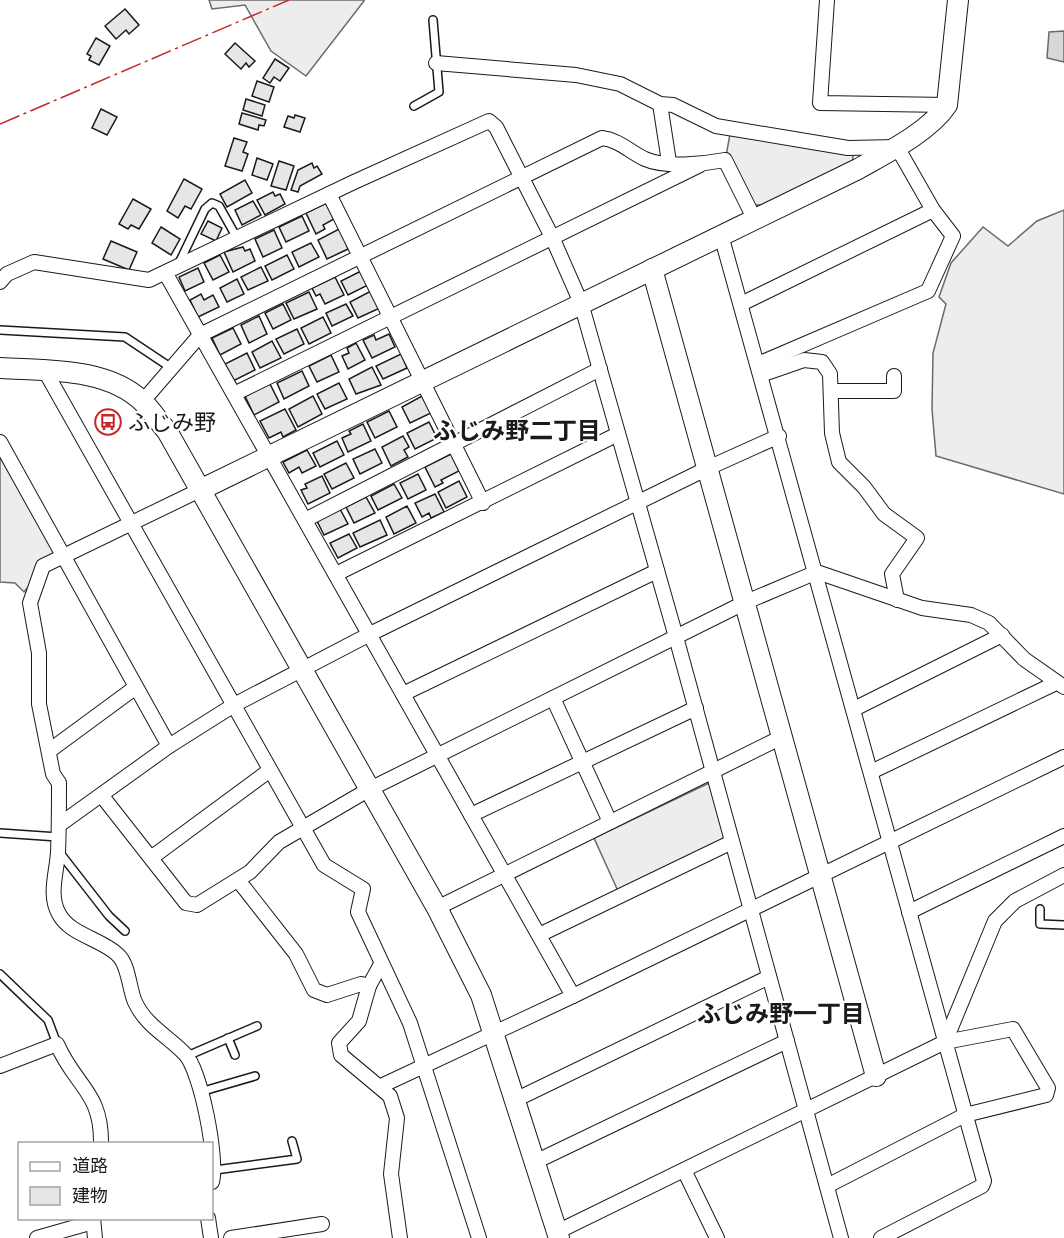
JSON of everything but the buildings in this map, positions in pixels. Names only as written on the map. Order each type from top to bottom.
[{"type":"street","points":[[827,0],[820,103],[947,105]]},
{"type":"street","points":[[212,1142],[200,1092],[187,1056],[147,1022],[135,1002],[121,957],[107,946],[71,927],[59,916],[53,900],[59,783],[53,774],[39,704],[39,653],[30,603],[43,566],[858,169],[897,147],[942,113],[947,105],[958,0]]},
{"type":"street","points":[[436,63],[576,75],[620,84],[660,104],[673,105],[716,126],[848,148],[897,147]]},
{"type":"street","points":[[660,104],[669,162]]},
{"type":"street","points":[[0,282],[7,274],[34,262],[149,280],[489,121],[496,127],[552,237],[581,303],[696,708],[842,1238]]},
{"type":"street","points":[[142,401],[200,334],[602,138],[614,140],[648,161],[700,165]]},
{"type":"street","points":[[760,370],[928,291],[953,236],[933,210],[897,147]]},
{"type":"street","points":[[234,394],[700,165],[725,159],[754,218]]},
{"type":"street","points":[[330,194],[483,503]]},
{"type":"street","points":[[741,304],[933,210]]},
{"type":"street","points":[[721,235],[817,572],[984,1181],[982,1186],[881,1238]]},
{"type":"street","points":[[652,269],[876,1076]]},
{"type":"street","points":[[171,271],[200,334],[268,457],[306,520],[573,996]]},
{"type":"street","points":[[760,370],[804,360],[822,362],[830,374],[832,434],[839,462],[864,487],[884,514],[917,538],[892,574],[897,600]]},
{"type":"street","points":[[0,369],[87,375],[124,389],[142,401],[167,431],[202,489],[368,790],[437,908],[481,995],[558,1235],[684,1170],[945,1042],[1013,1029],[1048,1088],[1046,1095],[965,1115],[827,1186]]},
{"type":"street","points":[[306,520],[600,369]]},
{"type":"street","points":[[45,371],[324,865],[363,889],[358,912],[411,1023],[479,1238]]},
{"type":"street","points":[[832,392],[894,391],[894,376]]},
{"type":"street","points":[[336,574],[618,434]]},
{"type":"street","points":[[58,837],[102,796],[169,746],[234,705],[370,634],[708,468],[779,436]]},
{"type":"street","points":[[0,442],[169,746]]},
{"type":"street","points":[[403,694],[657,571]]},
{"type":"street","points":[[102,796],[186,903],[197,905],[250,872],[279,842],[368,790],[746,602],[817,572],[922,609],[971,615],[989,623],[1024,659],[1060,685],[870,772]]},
{"type":"street","points":[[854,709],[1002,635]]},
{"type":"street","points":[[49,751],[136,687]]},
{"type":"street","points":[[553,698],[610,822]]},
{"type":"street","points":[[471,815],[696,708]]},
{"type":"street","points":[[437,908],[782,737]]},
{"type":"street","points":[[381,1086],[494,1035],[1064,757]]},
{"type":"street","points":[[151,858],[270,770]]},
{"type":"street","points":[[909,912],[1064,836]]},
{"type":"street","points":[[539,935],[732,842]]},
{"type":"street","points":[[945,1042],[995,921],[1015,901],[1064,875]]},
{"type":"street","points":[[238,880],[296,954],[314,990],[327,995],[361,984],[369,986]]},
{"type":"street","points":[[381,964],[369,986],[359,1021],[339,1043],[341,1055],[381,1086],[390,1096],[397,1118],[392,1174],[400,1238]]},
{"type":"street","points":[[515,1100],[769,977]]},
{"type":"street","points":[[535,1162],[787,1041]]},
{"type":"street","points":[[0,1066],[57,1044],[65,1062],[95,1103],[99,1112],[101,1142]]},
{"type":"street","points":[[213,1146],[213,1176]]},
{"type":"street","points":[[684,1170],[715,1237]]},
{"type":"street","points":[[37,1238],[93,1220],[95,1238]]},
{"type":"street","points":[[208,1220],[212,1238]]},
{"type":"street","points":[[231,1238],[306,1232],[322,1224]]},
{"type":"lane","points":[[414,106],[439,92],[433,20]]},
{"type":"lane","points":[[171,271],[205,209],[212,203],[219,206],[237,238]]},
{"type":"lane","points":[[0,330],[125,337],[170,367]]},
{"type":"lane","points":[[0,833],[58,837],[109,916],[125,931]]},
{"type":"lane","points":[[1040,909],[1040,924],[1064,925]]},
{"type":"lane","points":[[0,974],[48,1020],[57,1044]]},
{"type":"lane","points":[[187,1056],[257,1026]]},
{"type":"lane","points":[[228,1038],[235,1055]]},
{"type":"lane","points":[[200,1092],[255,1076]]},
{"type":"lane","points":[[213,1176],[297,1159],[292,1141]]},
{"type":"shaded area","points":[[209,0],[364,1],[306,76],[271,51],[245,5],[212,9]]},
{"type":"shaded area","points":[[1064,31],[1064,62],[1047,58],[1049,32]]},
{"type":"shaded area","points":[[730,134],[854,151],[852,163],[763,205],[752,205],[726,156]]},
{"type":"shaded area","points":[[1064,210],[1064,494],[936,456],[932,409],[933,353],[946,304],[939,297],[951,263],[983,227],[1008,246],[1037,221]]},
{"type":"shaded area","points":[[0,457],[55,554],[24,592],[15,583],[0,582]]},
{"type":"shaded area","points":[[709,783],[725,834],[723,839],[618,891],[594,838]]},
{"type":"power","points":[[0,124],[289,0]]},
{"type":"place","name":"ふじみ野","points":[[108,422]]},
{"type":"district","name":"ふじみ野二丁目","points":[[517,431]]},
{"type":"district","name":"ふじみ野一丁目","points":[[781,1014]]}]
